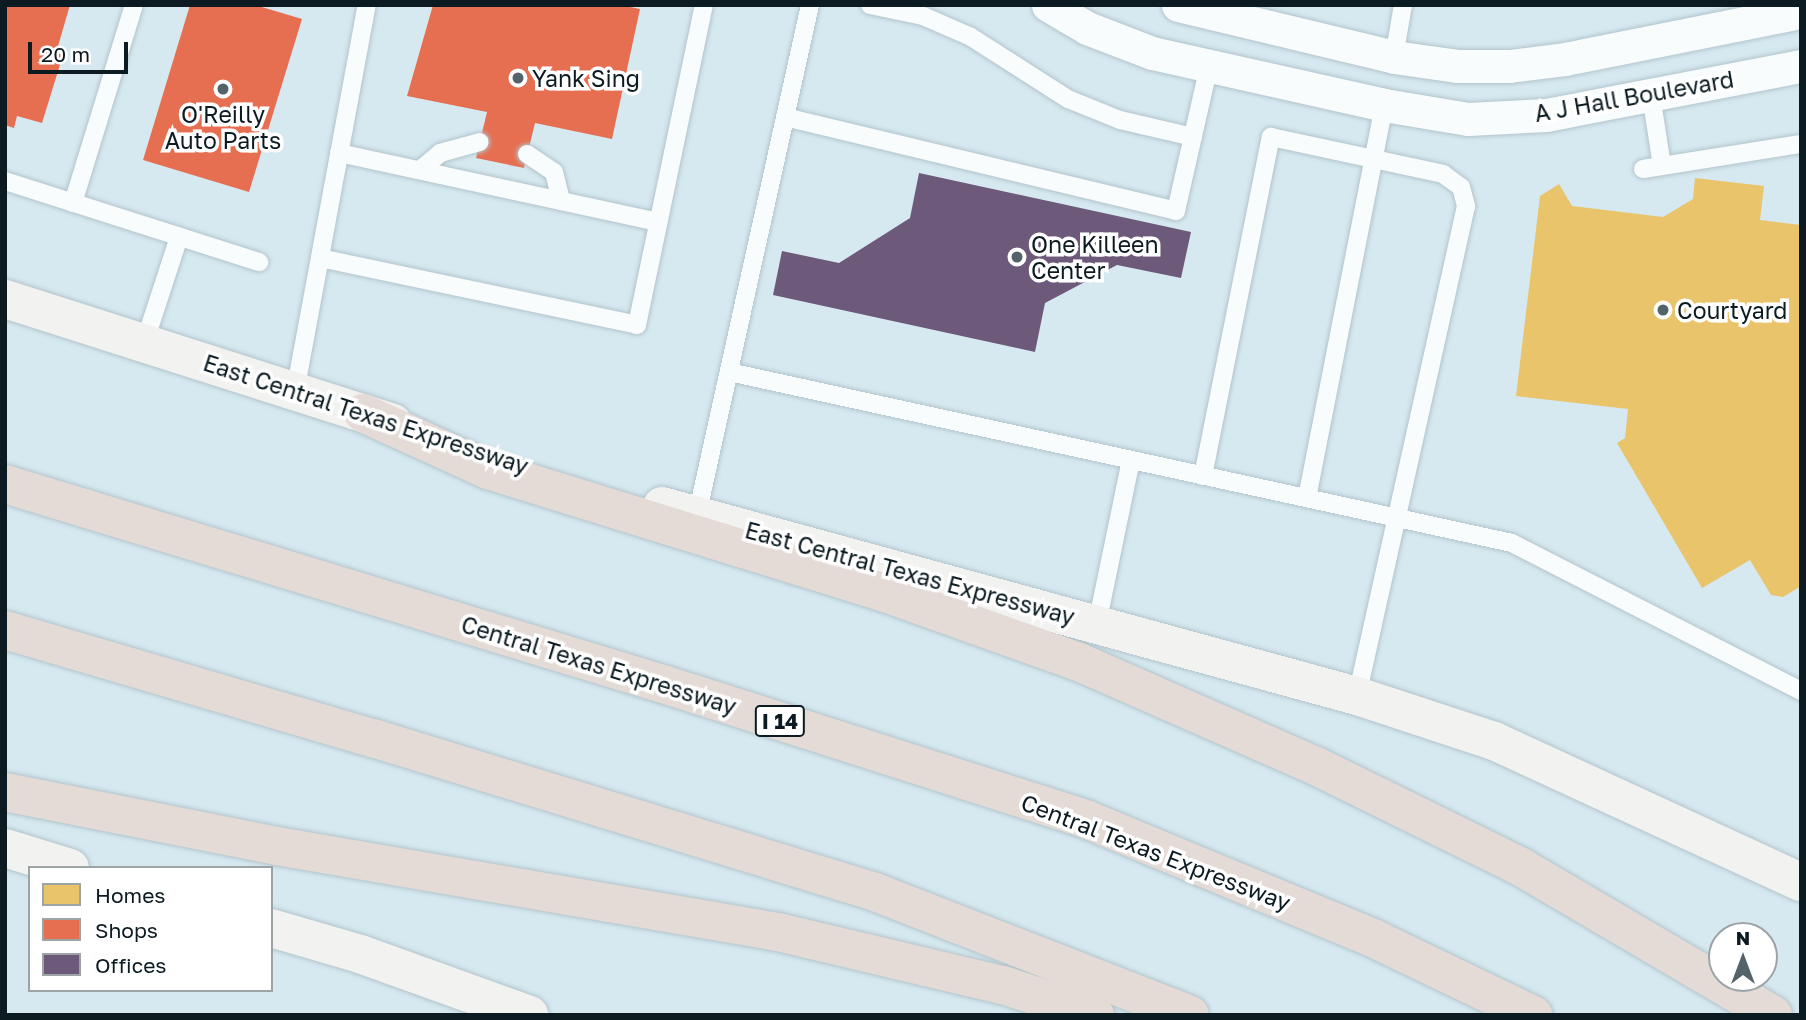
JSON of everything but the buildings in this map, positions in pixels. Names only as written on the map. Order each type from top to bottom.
[{"type":"highway","points":[[363,413],[488,470],[885,593],[1079,662],[1318,767],[1521,867],[1773,1015]]},
{"type":"highway","name":"Central Texas Expressway","points":[[5,484],[677,688],[1088,821],[1373,938],[1533,1015]]},
{"type":"highway","points":[[5,630],[373,738],[875,892],[1189,1015]]},
{"type":"highway","points":[[5,792],[277,846],[778,932],[1003,985],[1095,1015]]},
{"type":"main road","name":"East Central Texas Expressway","points":[[5,299],[597,488],[1357,696],[1494,741],[1801,882]]},
{"type":"main road","points":[[5,848],[64,866]]},
{"type":"main road","points":[[273,929],[360,954],[518,1013]]},
{"type":"street","name":"A J Hall Boulevard","points":[[1048,5],[1087,28],[1152,53],[1384,105],[1468,118],[1546,115],[1801,66]]},
{"type":"street","points":[[1209,66],[1199,8],[1394,57],[1458,66],[1509,66],[1565,59],[1801,12]]},
{"type":"street","points":[[1384,105],[1394,57]]},
{"type":"lane","points":[[73,203],[134,5]]},
{"type":"lane","points":[[295,392],[367,5]]},
{"type":"lane","points":[[320,258],[638,326],[704,5]]},
{"type":"lane","points":[[697,515],[810,5]]},
{"type":"lane","points":[[870,5],[923,16],[971,37],[1068,99],[1120,120],[1193,137]]},
{"type":"lane","points":[[1394,57],[1403,5]]},
{"type":"lane","points":[[785,117],[1176,211],[1209,66]]},
{"type":"lane","points":[[1651,95],[1662,166]]},
{"type":"lane","points":[[1307,498],[1384,105]]},
{"type":"lane","points":[[1203,476],[1271,137],[1443,174],[1461,187],[1466,206],[1399,519],[1357,696]]},
{"type":"lane","points":[[420,170],[440,153],[480,142]]},
{"type":"lane","points":[[1643,169],[1801,144]]},
{"type":"lane","points":[[340,153],[659,222]]},
{"type":"lane","points":[[527,154],[554,172],[561,201]]},
{"type":"lane","points":[[5,181],[259,262]]},
{"type":"lane","points":[[144,344],[179,237]]},
{"type":"lane","points":[[729,372],[1512,543],[1797,685]]},
{"type":"lane","points":[[1097,624],[1132,460]]},
{"type":"place","name":"Yank Sing","points":[[518,78]]},
{"type":"place","name":"O'Reilly Auto Parts","points":[[223,89]]},
{"type":"place","name":"One Killeen Center","points":[[1017,257]]},
{"type":"place","name":"Courtyard","points":[[1663,310]]}]
